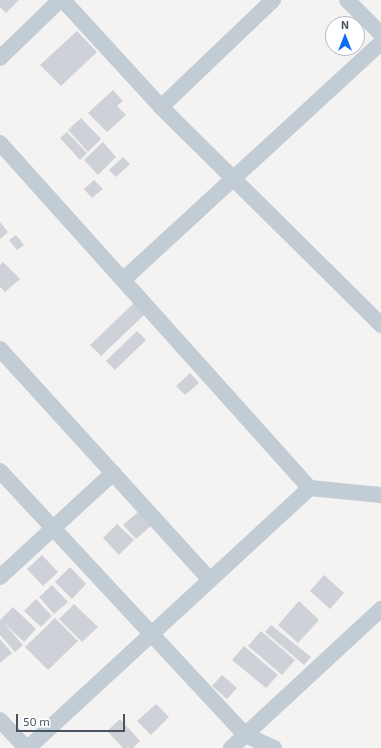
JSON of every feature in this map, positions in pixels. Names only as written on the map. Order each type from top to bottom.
[{"type":"street","points":[[0,58],[61,0],[161,107],[381,325]]},
{"type":"street","points":[[161,107],[273,0]]},
{"type":"street","points":[[347,0],[381,34]]},
{"type":"street","points":[[122,280],[381,43]]},
{"type":"street","points":[[0,144],[310,488],[381,495]]},
{"type":"street","points":[[0,349],[210,580]]},
{"type":"street","points":[[0,471],[245,735],[274,748]]},
{"type":"street","points":[[0,577],[113,473]]},
{"type":"street","points":[[0,720],[27,748],[310,488]]},
{"type":"street","points":[[231,748],[381,609]]},
{"type":"building","points":[[0,0],[19,0],[6,13],[0,7]]},
{"type":"building","points":[[77,31],[97,52],[61,86],[40,65]]},
{"type":"building","points":[[113,90],[123,101],[117,106],[126,115],[107,132],[88,113]]},
{"type":"building","points":[[81,118],[101,139],[88,152],[68,130]]},
{"type":"building","points":[[67,132],[87,153],[80,160],[60,138]]},
{"type":"building","points":[[103,142],[116,157],[98,175],[84,160]]},
{"type":"building","points":[[123,157],[130,164],[116,177],[109,170]]},
{"type":"building","points":[[94,180],[103,189],[92,198],[84,189]]},
{"type":"building","points":[[0,222],[8,232],[0,239]]},
{"type":"building","points":[[16,235],[24,245],[17,250],[9,240]]},
{"type":"building","points":[[3,262],[20,279],[5,292],[0,287],[0,265]]},
{"type":"building","points":[[134,303],[145,314],[101,356],[90,345]]},
{"type":"building","points":[[137,331],[146,340],[115,370],[106,361]]},
{"type":"building","points":[[190,373],[199,383],[185,395],[176,386]]},
{"type":"building","points":[[138,512],[151,526],[136,539],[123,525]]},
{"type":"building","points":[[117,524],[134,540],[119,555],[103,538]]},
{"type":"building","points":[[42,555],[58,572],[43,586],[27,569]]},
{"type":"building","points":[[70,567],[86,584],[72,599],[55,582]]},
{"type":"building","points":[[324,575],[344,593],[330,609],[310,591]]},
{"type":"building","points":[[52,585],[68,602],[54,614],[39,597]]},
{"type":"building","points":[[36,599],[52,616],[41,627],[24,611]]},
{"type":"building","points":[[299,601],[319,620],[298,643],[278,625]]},
{"type":"building","points":[[74,604],[98,627],[82,642],[59,619]]},
{"type":"building","points":[[13,607],[36,629],[24,642],[3,622],[23,645],[15,652],[0,635],[0,620]]},
{"type":"building","points":[[55,618],[78,641],[48,670],[25,647]]},
{"type":"building","points":[[271,625],[311,657],[304,665],[265,632]]},
{"type":"building","points":[[261,631],[295,660],[282,675],[248,646]]},
{"type":"building","points":[[0,639],[12,653],[0,663]]},
{"type":"building","points":[[244,646],[278,675],[266,688],[232,660]]},
{"type":"building","points":[[222,675],[237,688],[227,699],[212,686]]},
{"type":"building","points":[[156,704],[169,717],[151,735],[137,721]]},
{"type":"building","points":[[120,719],[140,741],[133,748],[123,748],[107,731]]}]
